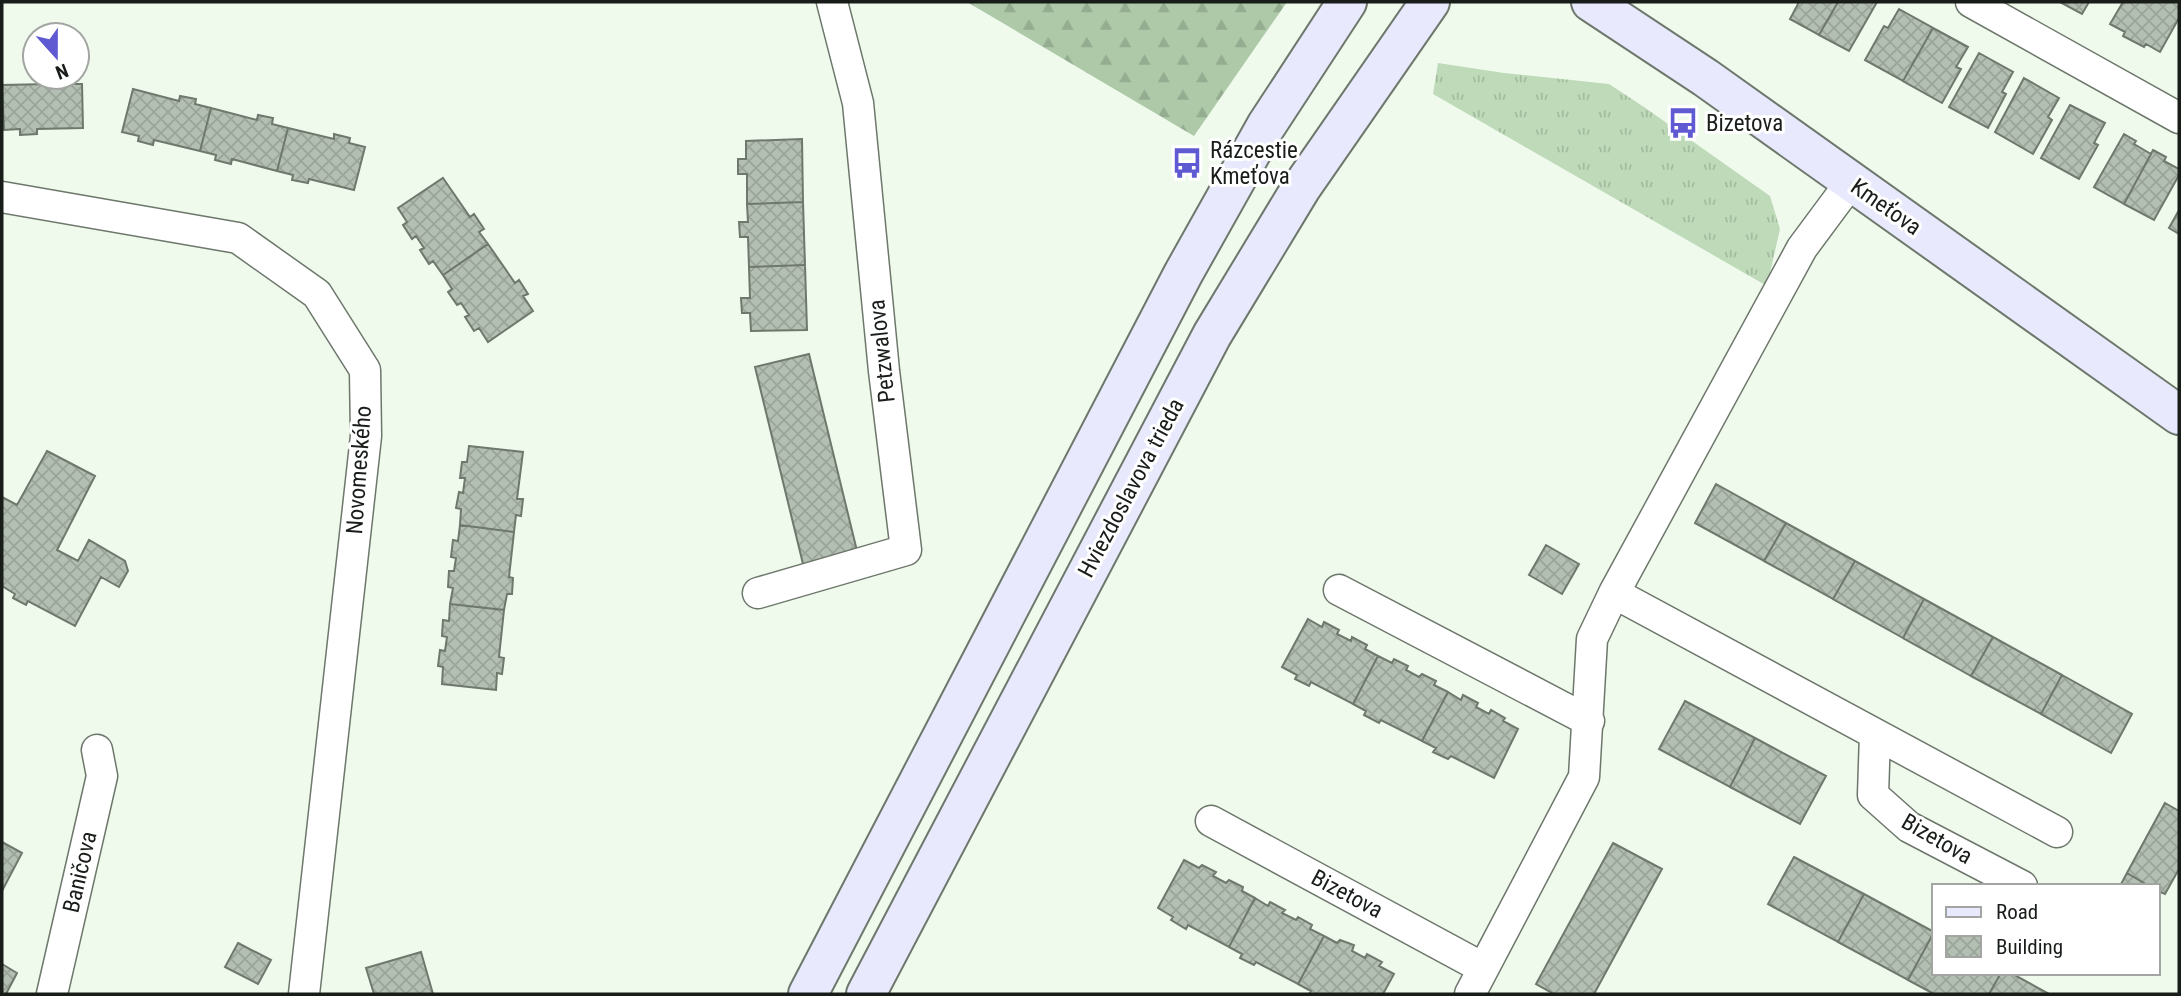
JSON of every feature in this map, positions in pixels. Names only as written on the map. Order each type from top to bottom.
[{"type":"street","name":"Petzwalova","points":[[758,593],[906,550],[884,371],[858,103],[832,2]]},
{"type":"street","points":[[808,994],[1183,274],[1266,126],[1347,2]]},
{"type":"street","name":"Hviezdoslavova trieda","points":[[866,994],[1212,335],[1301,188],[1430,2]]},
{"type":"street","name":"Kmeťova","points":[[1591,2],[1706,78],[2179,415]]},
{"type":"street","points":[[1971,2],[2179,118]]},
{"type":"street","points":[[1470,994],[1584,777],[1592,639],[1614,593],[1802,248],[1851,182]]},
{"type":"street","name":"Novomeského","points":[[2,197],[238,238],[317,295],[365,370],[366,436],[304,994]]},
{"type":"street","points":[[1339,590],[1589,721]]},
{"type":"street","points":[[1614,593],[2057,831]]},
{"type":"street","name":"Bizetova","points":[[1875,734],[1872,795],[1909,827],[2018,884]]},
{"type":"street","name":"Baničova","points":[[51,994],[102,776],[97,750]]},
{"type":"street","name":"Bizetova","points":[[1211,821],[1483,968]]},
{"type":"green space","points":[[967,2],[1287,2],[1194,136]]},
{"type":"green space","points":[[1438,63],[1609,84],[1644,107],[1770,196],[1780,229],[1767,286],[1433,94]]},
{"type":"building","points":[[1799,2],[1838,2],[1819,35],[1790,19]]},
{"type":"building","points":[[1838,2],[1877,2],[1849,51],[1819,35]]},
{"type":"building","points":[[2060,2],[2089,2],[2082,14]]},
{"type":"building","points":[[2123,2],[2179,2],[2179,18],[2160,52],[2123,36],[2125,32],[2110,24]]},
{"type":"building","points":[[1899,9],[1933,28],[1903,81],[1865,60],[1884,26],[1888,28]]},
{"type":"building","points":[[1933,28],[1968,47],[1956,67],[1961,69],[1942,103],[1903,81]]},
{"type":"building","points":[[1979,53],[2013,72],[2002,92],[2006,94],[1988,128],[1949,107]]},
{"type":"building","points":[[2024,78],[2059,98],[2048,117],[2052,120],[2033,154],[1995,132]]},
{"type":"building","points":[[2,85],[21,85],[21,91],[82,91],[83,128],[37,129],[37,134],[20,135],[20,129],[4,130]]},
{"type":"building","points":[[133,89],[179,101],[180,96],[196,99],[195,104],[211,108],[200,151],[154,140],[153,145],[138,141],[139,136],[122,132]]},
{"type":"building","points":[[2070,105],[2105,123],[2094,143],[2098,145],[2079,179],[2041,158]]},
{"type":"building","points":[[211,108],[257,120],[258,115],[273,118],[272,124],[288,128],[277,171],[232,159],[231,164],[215,160],[216,155],[200,151]]},
{"type":"building","points":[[288,128],[334,139],[334,134],[350,138],[349,143],[365,147],[354,190],[309,179],[308,183],[292,180],[293,175],[277,171]]},
{"type":"building","points":[[2124,134],[2151,154],[2124,204],[2094,187]]},
{"type":"building","points":[[802,139],[803,202],[747,204],[747,174],[738,174],[738,159],[746,159],[746,141]]},
{"type":"building","points":[[2153,150],[2166,157],[2164,161],[2179,169],[2179,175],[2154,220],[2124,204]]},
{"type":"building","points":[[443,178],[470,217],[474,214],[484,229],[479,232],[488,244],[443,275],[433,261],[429,264],[420,250],[424,248],[416,236],[412,239],[403,225],[407,222],[398,208]]},
{"type":"building","points":[[803,202],[805,265],[749,267],[748,237],[740,237],[739,222],[748,222],[747,204]]},
{"type":"building","points":[[2179,210],[2179,234],[2169,228]]},
{"type":"building","points":[[488,244],[515,283],[519,280],[528,294],[523,296],[533,311],[488,342],[479,328],[474,331],[465,317],[469,315],[461,303],[457,305],[448,292],[452,289],[443,275]]},
{"type":"building","points":[[805,265],[807,330],[751,331],[750,313],[742,313],[741,298],[750,298],[749,267]]},
{"type":"building","points":[[809,354],[858,555],[804,568],[755,367]]},
{"type":"building","points":[[469,446],[523,452],[517,499],[523,499],[521,516],[516,515],[514,532],[460,525],[461,509],[456,508],[459,492],[463,493],[465,478],[460,478],[462,462],[467,462]]},
{"type":"building","points":[[47,451],[95,476],[57,550],[78,561],[89,540],[125,561],[128,571],[119,587],[101,577],[75,626],[28,601],[26,605],[13,598],[15,594],[2,586],[2,497],[17,505]]},
{"type":"building","points":[[1716,484],[1786,523],[1764,561],[1695,523]]},
{"type":"building","points":[[1786,523],[1855,561],[1833,599],[1764,561]]},
{"type":"building","points":[[460,525],[514,532],[509,577],[513,578],[512,594],[507,594],[504,610],[450,604],[453,588],[448,587],[449,571],[454,571],[456,558],[451,557],[453,540],[458,541]]},
{"type":"building","points":[[1546,545],[1579,564],[1562,594],[1529,575]]},
{"type":"building","points":[[1855,561],[1924,599],[1903,638],[1833,599]]},
{"type":"building","points":[[1924,599],[1993,637],[1971,676],[1903,638]]},
{"type":"building","points":[[450,604],[504,610],[499,657],[504,658],[502,674],[497,673],[496,690],[442,684],[443,667],[438,666],[440,650],[445,651],[447,637],[442,636],[443,620],[449,621]]},
{"type":"building","points":[[1308,619],[1322,627],[1324,622],[1339,630],[1337,634],[1351,641],[1352,637],[1367,645],[1365,649],[1378,656],[1353,704],[1311,682],[1309,686],[1295,679],[1297,675],[1282,667]]},
{"type":"building","points":[[1993,637],[2062,675],[2041,714],[1971,676]]},
{"type":"building","points":[[1378,656],[1392,663],[1394,659],[1408,666],[1406,670],[1436,681],[1434,685],[1448,692],[1422,741],[1381,720],[1379,723],[1364,715],[1366,711],[1353,704]]},
{"type":"building","points":[[2062,675],[2132,714],[2111,753],[2041,714]]},
{"type":"building","points":[[1448,692],[1461,700],[1463,695],[1478,703],[1476,707],[1489,714],[1491,710],[1518,729],[1494,778],[1451,756],[1448,759],[1433,752],[1436,748],[1422,741]]},
{"type":"building","points":[[1685,701],[1755,738],[1730,787],[1659,749]]},
{"type":"building","points":[[1755,738],[1826,776],[1800,824],[1730,787]]},
{"type":"building","points":[[2165,803],[2179,811],[2179,869],[2165,894],[2160,892],[2160,884],[2146,884],[2127,873]]},
{"type":"building","points":[[2,842],[22,853],[2,891]]},
{"type":"building","points":[[1613,843],[1662,869],[1594,994],[1554,994],[1536,984]]},
{"type":"building","points":[[1794,857],[1864,894],[1838,942],[1768,904]]},
{"type":"building","points":[[1184,860],[1199,868],[1202,865],[1216,872],[1213,876],[1243,887],[1242,891],[1255,898],[1229,947],[1188,925],[1186,929],[1158,908]]},
{"type":"building","points":[[2127,873],[2146,884],[2121,884]]},
{"type":"building","points":[[1864,894],[1932,931],[1908,980],[1838,942]]},
{"type":"building","points":[[1255,898],[1268,906],[1270,902],[1285,910],[1282,913],[1296,920],[1298,917],[1312,925],[1310,929],[1324,936],[1298,984],[1256,962],[1254,965],[1240,958],[1242,954],[1229,947]]},
{"type":"building","points":[[1324,936],[1337,943],[1340,940],[1354,945],[1352,951],[1365,958],[1367,954],[1382,962],[1379,966],[1394,974],[1383,994],[1309,994],[1311,991],[1298,984]]},
{"type":"building","points":[[1932,936],[1932,975],[2000,975],[1989,994],[1934,994],[1908,980]]},
{"type":"building","points":[[238,943],[271,960],[258,984],[225,967]]},
{"type":"building","points":[[421,952],[433,994],[374,994],[366,968]]},
{"type":"building","points":[[2,964],[17,973],[6,994],[2,994]]},
{"type":"building","points":[[2000,975],[2015,975],[2049,994],[1989,994]]},
{"type":"place","name":"Bizetova","points":[[1683,123]]},
{"type":"place","name":"Rázcestie Kmeťova","points":[[1187,163]]}]
